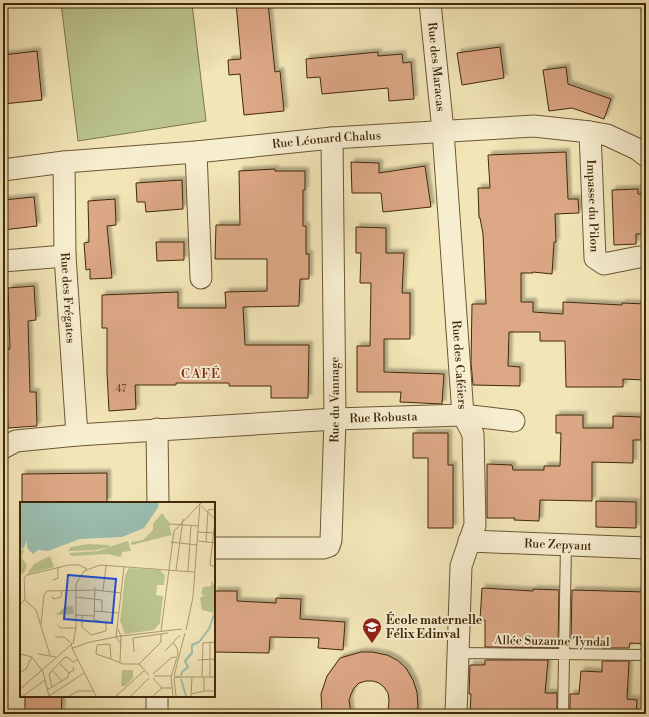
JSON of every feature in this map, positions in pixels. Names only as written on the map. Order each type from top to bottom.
[{"type":"street","name":"Rue des Maracas","points":[[430,3],[444,131]]},
{"type":"street","name":"Rue Léonard Chalus","points":[[3,170],[64,162],[196,152],[332,138],[534,126],[607,135],[646,156]]},
{"type":"street","name":"Rue des Caféiers","points":[[444,131],[462,415],[474,434],[475,525],[461,566],[456,714]]},
{"type":"street","name":"Impasse du Pilon","points":[[590,132],[595,258],[604,264],[639,257]]},
{"type":"street","name":"Rue du Vannage","points":[[215,548],[324,548],[329,546],[331,540],[335,419],[332,138]]},
{"type":"street","points":[[196,152],[201,278]]},
{"type":"street","name":"Rue des Frégates","points":[[64,162],[65,256],[77,435]]},
{"type":"street","points":[[3,261],[65,256]]},
{"type":"street","name":"Rue Robusta","points":[[3,448],[16,441],[77,435],[335,419],[462,415],[514,421]]},
{"type":"street","points":[[157,429],[158,502]]},
{"type":"street","name":"Rue Zepyant","points":[[469,541],[646,548]]},
{"type":"street","points":[[157,697],[157,714]]},
{"type":"lane","points":[[563,714],[566,545]]},
{"type":"lane","name":"Allée Suzanne Tyndal","points":[[457,653],[646,655]]},
{"type":"green space","points":[[61,3],[191,3],[206,121],[78,141]]},
{"type":"building","points":[[236,3],[268,3],[275,72],[280,71],[284,111],[244,115],[240,74],[229,75],[228,60],[241,59]]},
{"type":"building","points":[[500,47],[504,78],[462,85],[457,53]]},
{"type":"building","points":[[37,51],[42,100],[3,104],[3,55]]},
{"type":"building","points":[[378,52],[378,56],[402,54],[403,63],[411,62],[414,99],[389,101],[388,88],[322,94],[320,77],[307,78],[306,59]]},
{"type":"building","points":[[566,67],[568,84],[611,99],[604,119],[572,108],[549,111],[543,70]]},
{"type":"building","points":[[566,152],[568,199],[578,199],[579,213],[555,214],[556,242],[554,242],[552,274],[533,272],[521,273],[521,302],[533,302],[533,312],[563,314],[563,302],[622,305],[622,303],[646,304],[646,362],[644,380],[623,379],[623,387],[566,387],[565,341],[540,341],[540,332],[509,332],[508,366],[520,367],[520,386],[473,385],[471,363],[472,304],[486,304],[483,234],[479,218],[478,188],[490,188],[488,155]]},
{"type":"building","points":[[351,162],[379,163],[379,173],[425,166],[431,207],[383,212],[381,193],[352,193]]},
{"type":"building","points":[[275,169],[275,171],[305,171],[305,190],[303,190],[303,226],[306,226],[306,254],[309,254],[309,279],[300,279],[299,306],[243,307],[245,345],[309,345],[308,398],[271,398],[271,386],[229,386],[229,383],[135,385],[136,409],[109,411],[107,328],[102,328],[102,295],[178,292],[178,308],[226,308],[225,292],[267,291],[267,259],[215,259],[216,225],[240,225],[239,171]]},
{"type":"building","points":[[182,180],[183,209],[146,212],[145,202],[137,202],[136,183]]},
{"type":"building","points":[[638,189],[638,194],[646,194],[646,234],[636,234],[636,244],[614,245],[612,190]]},
{"type":"building","points":[[34,197],[37,226],[3,230],[3,200]]},
{"type":"building","points":[[115,199],[116,225],[107,226],[112,278],[90,279],[90,269],[86,270],[84,243],[89,242],[88,201]]},
{"type":"building","points":[[356,227],[386,228],[386,253],[404,253],[402,293],[410,293],[410,339],[384,339],[384,372],[444,374],[442,404],[400,402],[401,392],[357,392],[357,346],[370,346],[371,283],[360,283],[361,253],[356,253]]},
{"type":"building","points":[[156,242],[184,242],[184,260],[157,261]]},
{"type":"building","points":[[34,286],[36,320],[28,321],[30,392],[36,392],[37,426],[8,428],[6,377],[4,377],[3,350],[10,349],[8,288]]},
{"type":"building","points":[[556,415],[583,415],[583,428],[613,428],[613,416],[641,417],[641,440],[633,440],[633,463],[592,462],[592,501],[540,500],[539,521],[514,520],[515,518],[487,518],[487,464],[512,465],[513,470],[544,470],[544,466],[560,466],[561,433],[556,433]]},
{"type":"building","points":[[413,433],[448,433],[448,465],[453,465],[453,528],[428,528],[428,458],[413,458]]},
{"type":"building","points":[[107,473],[107,502],[22,502],[22,474]]},
{"type":"building","points":[[596,501],[636,502],[636,528],[596,527]]},
{"type":"building","points":[[482,588],[533,591],[533,589],[559,590],[558,648],[485,647],[485,620],[480,620]]},
{"type":"building","points":[[572,590],[646,592],[646,644],[630,643],[629,648],[602,648],[602,641],[571,640]]},
{"type":"building","points":[[215,591],[237,591],[237,601],[276,603],[276,598],[301,599],[300,619],[345,622],[343,650],[318,648],[319,638],[270,637],[269,653],[215,652]]},
{"type":"building","points":[[361,652],[372,652],[387,655],[397,660],[406,668],[413,680],[417,692],[418,707],[416,714],[388,714],[388,693],[384,687],[373,681],[366,681],[359,683],[351,694],[349,700],[351,714],[322,714],[321,694],[327,676],[340,658]]},
{"type":"building","points":[[485,660],[548,660],[545,693],[557,693],[557,714],[470,714],[470,665],[485,665]]},
{"type":"building","points":[[602,661],[629,661],[627,699],[637,700],[636,714],[570,714],[570,694],[579,694],[581,671],[602,672]]},
{"type":"building","points":[[25,697],[62,697],[61,714],[25,714]]},
{"type":"place","name":"École maternelle Félix Edinval","points":[[372,644]]},
{"type":"district","name":"CAFÉ","points":[[201,373]]}]
